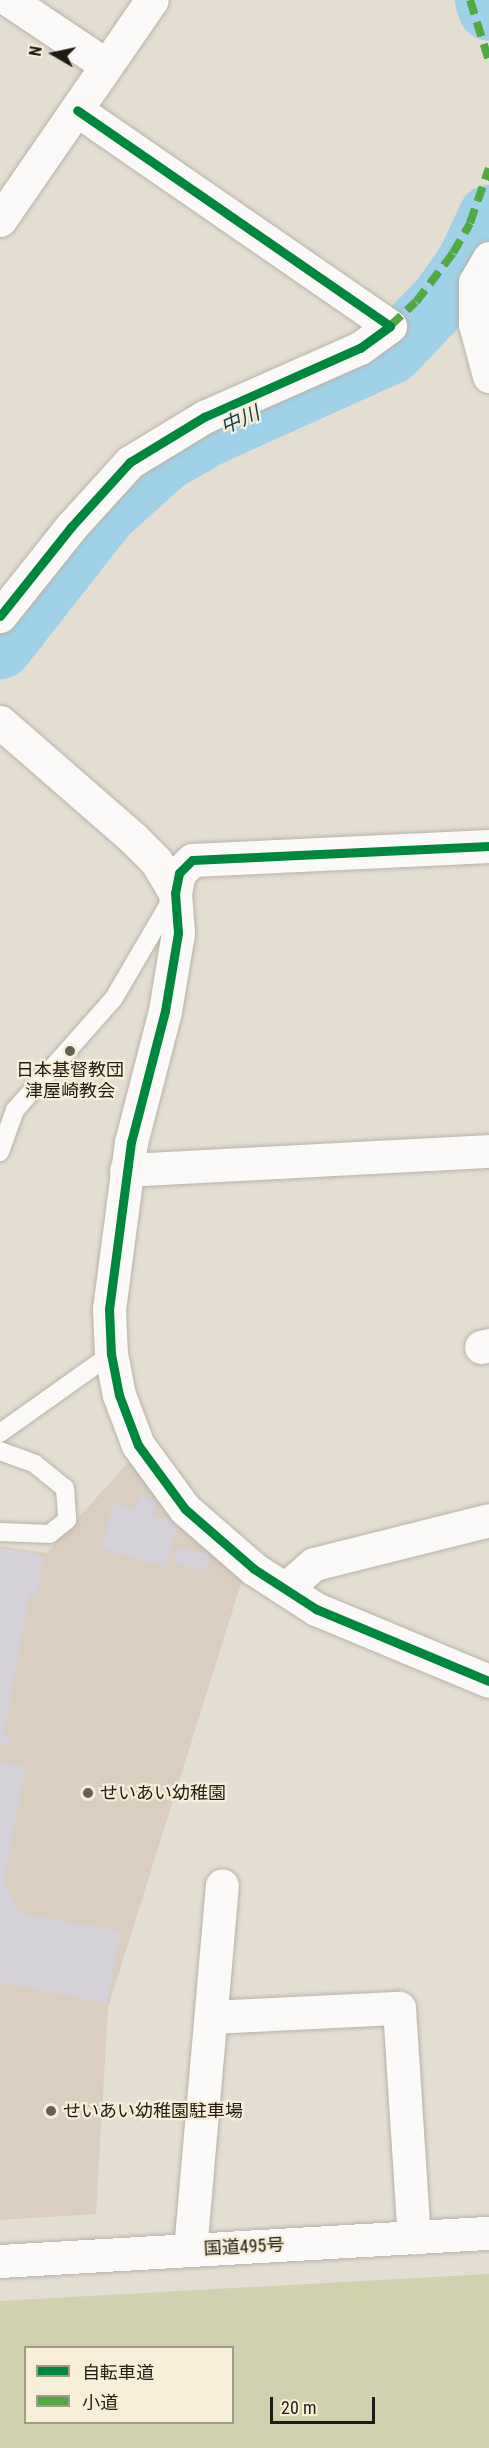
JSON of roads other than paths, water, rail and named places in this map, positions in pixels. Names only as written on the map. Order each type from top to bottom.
[{"type":"main road","points":[[9,0],[106,65]]},
{"type":"main road","points":[[0,220],[152,0]]},
{"type":"main road","points":[[0,616],[71,527],[130,462],[165,438],[204,417],[360,348],[390,326],[77,110]]},
{"type":"main road","points":[[484,274],[475,324],[489,376]]},
{"type":"main road","points":[[1,726],[134,839],[156,861],[175,892]]},
{"type":"main road","points":[[489,846],[192,860],[179,873],[175,892],[178,933],[165,1011],[126,1170],[109,1309],[111,1354],[119,1395],[138,1445],[178,1500],[254,1569],[316,1609],[489,1681]]},
{"type":"main road","points":[[126,1170],[489,1151]]},
{"type":"main road","points":[[285,1589],[314,1564],[489,1520]]},
{"type":"main road","points":[[190,2250],[222,1885]]},
{"type":"main road","points":[[212,2017],[399,2008],[414,2238]]},
{"type":"main road","name":"国道495号","points":[[0,2261],[489,2233]]},
{"type":"lane","points":[[0,1152],[15,1110],[114,998],[175,892]]},
{"type":"lane","points":[[0,1433],[111,1354]]},
{"type":"lane","points":[[0,1451],[35,1464],[65,1488],[67,1520],[50,1534],[0,1532]]},
{"type":"waterway","name":"中川","points":[[486,0],[489,9]]},
{"type":"waterway","name":"中川","points":[[0,647],[105,513],[165,459],[209,434],[391,352],[443,297],[468,261],[489,216]]},
{"type":"place","name":"日本基督教団 津屋崎教会","points":[[70,1051]]},
{"type":"place","name":"せいあい幼稚園","points":[[88,1793]]},
{"type":"place","name":"せいあい幼稚園駐車場","points":[[51,2111]]}]
